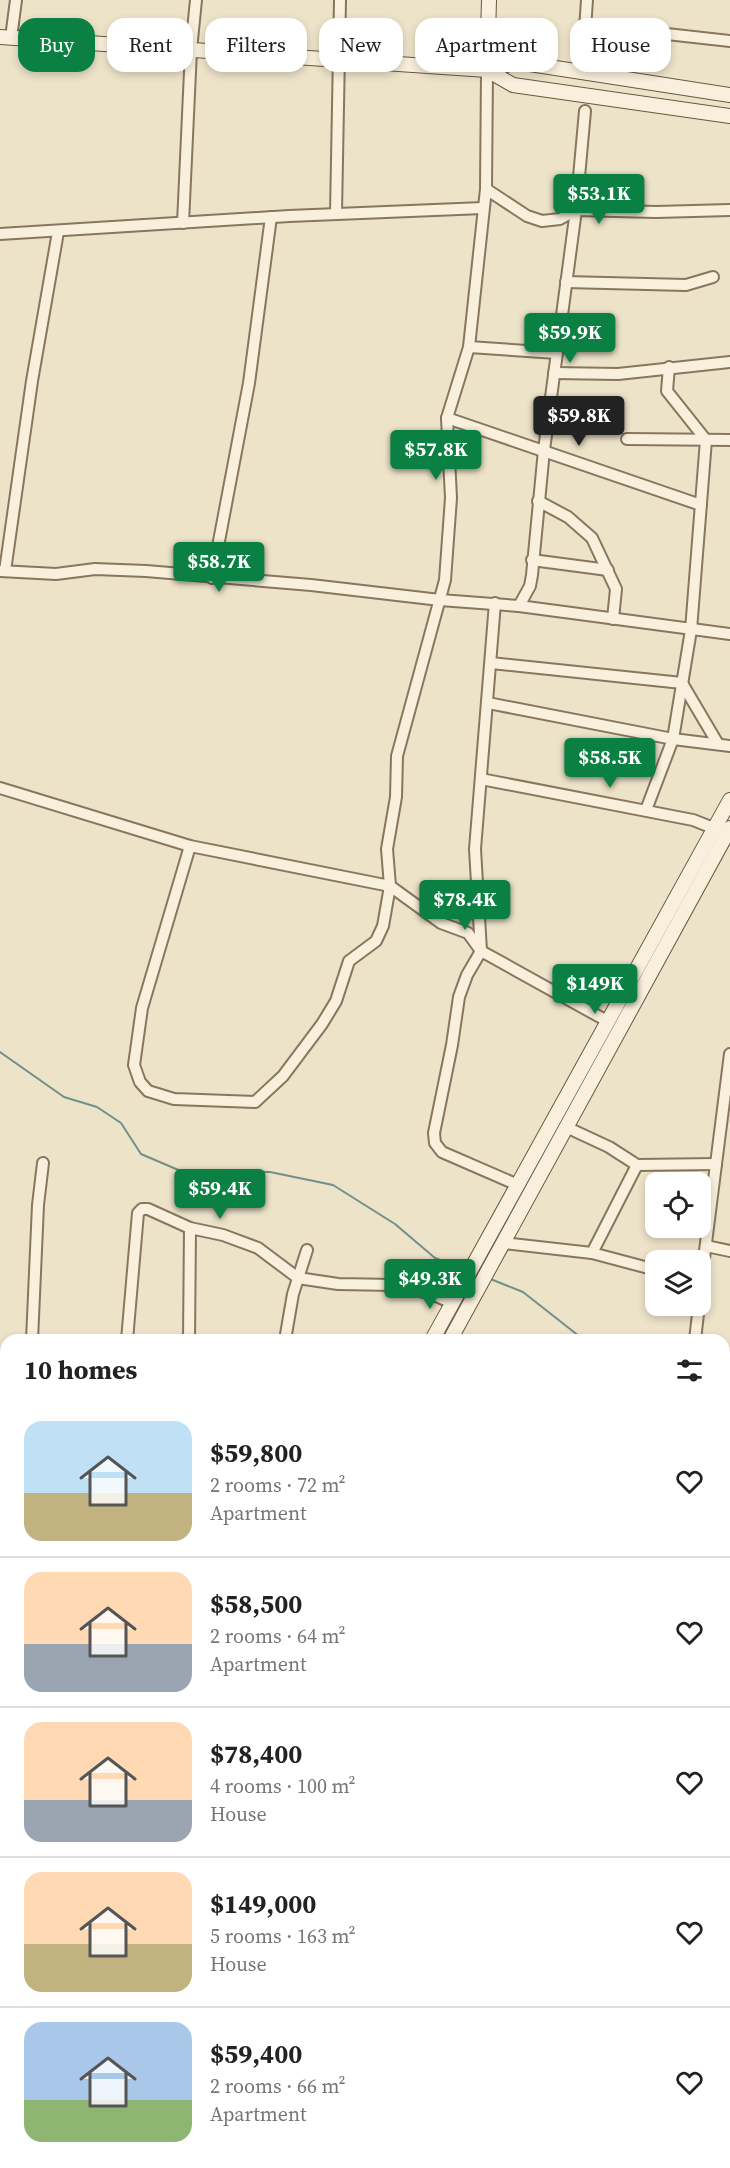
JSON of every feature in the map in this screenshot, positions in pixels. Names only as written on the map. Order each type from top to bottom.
[{"type":"main road","points":[[488,18],[489,0]]},
{"type":"main road","points":[[6,37],[107,44]]},
{"type":"main road","points":[[193,50],[319,59]]},
{"type":"main road","points":[[558,68],[730,95]]},
{"type":"main road","points":[[491,72],[513,84],[730,116]]},
{"type":"main road","points":[[453,1334],[724,830],[730,800]]},
{"type":"main road","points":[[435,1334],[484,1242],[609,1022],[724,830]]},
{"type":"street","points":[[6,37],[16,0]]},
{"type":"street","points":[[193,30],[196,0]]},
{"type":"street","points":[[340,0],[340,18]]},
{"type":"street","points":[[586,18],[587,0]]},
{"type":"street","points":[[671,34],[730,41]]},
{"type":"street","points":[[183,223],[190,72]]},
{"type":"street","points":[[336,213],[340,72]]},
{"type":"street","points":[[190,846],[142,1008],[134,1046],[134,1065],[140,1082],[148,1091],[174,1099],[248,1103],[262,1097],[283,1076],[322,1024],[336,1001],[349,961],[376,941],[383,926],[390,886],[387,849],[394,818],[397,756],[406,713],[445,580],[451,498],[447,418],[469,347],[486,189],[487,72]]},
{"type":"street","points":[[519,606],[530,586],[544,450],[576,210],[585,111]]},
{"type":"street","points":[[486,189],[527,216],[542,221],[560,219],[576,210],[656,212],[730,210]]},
{"type":"street","points":[[0,234],[336,213],[483,208]]},
{"type":"street","points":[[212,578],[249,383],[271,217]]},
{"type":"street","points":[[58,232],[2,571],[56,574],[95,569],[311,585],[440,600],[495,603],[730,634]]},
{"type":"street","points":[[567,282],[686,285],[713,277]]},
{"type":"street","points":[[469,347],[557,352]]},
{"type":"street","points":[[554,373],[618,374],[730,362]]},
{"type":"street","points":[[646,810],[673,739],[691,630],[706,440],[667,392],[669,367]]},
{"type":"street","points":[[447,418],[701,505]]},
{"type":"street","points":[[627,439],[730,440]]},
{"type":"street","points":[[538,501],[568,517],[592,538],[616,589],[613,619]]},
{"type":"street","points":[[532,560],[608,570]]},
{"type":"street","points":[[495,603],[475,849],[481,951],[467,975],[459,997],[452,1046],[434,1133],[435,1143],[442,1152],[518,1185]]},
{"type":"street","points":[[491,663],[682,683]]},
{"type":"street","points":[[682,683],[718,744]]},
{"type":"street","points":[[488,703],[673,739],[730,746]]},
{"type":"street","points":[[481,779],[646,810],[693,820],[724,830]]},
{"type":"street","points":[[0,788],[190,846],[390,886],[441,923],[468,933],[481,951],[609,1022]]},
{"type":"street","points":[[705,1250],[726,1107],[730,1054]]},
{"type":"street","points":[[566,1127],[609,1147],[638,1165],[716,1164]]},
{"type":"street","points":[[32,1334],[38,1205],[43,1163]]},
{"type":"street","points":[[592,1252],[638,1165]]},
{"type":"street","points":[[128,1334],[138,1213],[142,1209],[148,1209],[190,1228],[223,1235],[258,1248],[298,1278],[338,1284],[393,1285],[454,1299]]},
{"type":"street","points":[[189,1334],[190,1228]]},
{"type":"street","points":[[502,1245],[592,1252],[645,1267]]},
{"type":"street","points":[[706,1246],[730,1251]]},
{"type":"street","points":[[286,1334],[298,1278],[307,1250]]},
{"type":"street","points":[[695,1334],[697,1316]]},
{"type":"waterway","points":[[0,1052],[64,1097],[97,1107],[121,1123],[141,1154],[183,1172],[270,1172],[333,1185],[395,1224],[435,1258],[466,1270]]},
{"type":"waterway","points":[[488,1278],[523,1292],[576,1334]]}]
